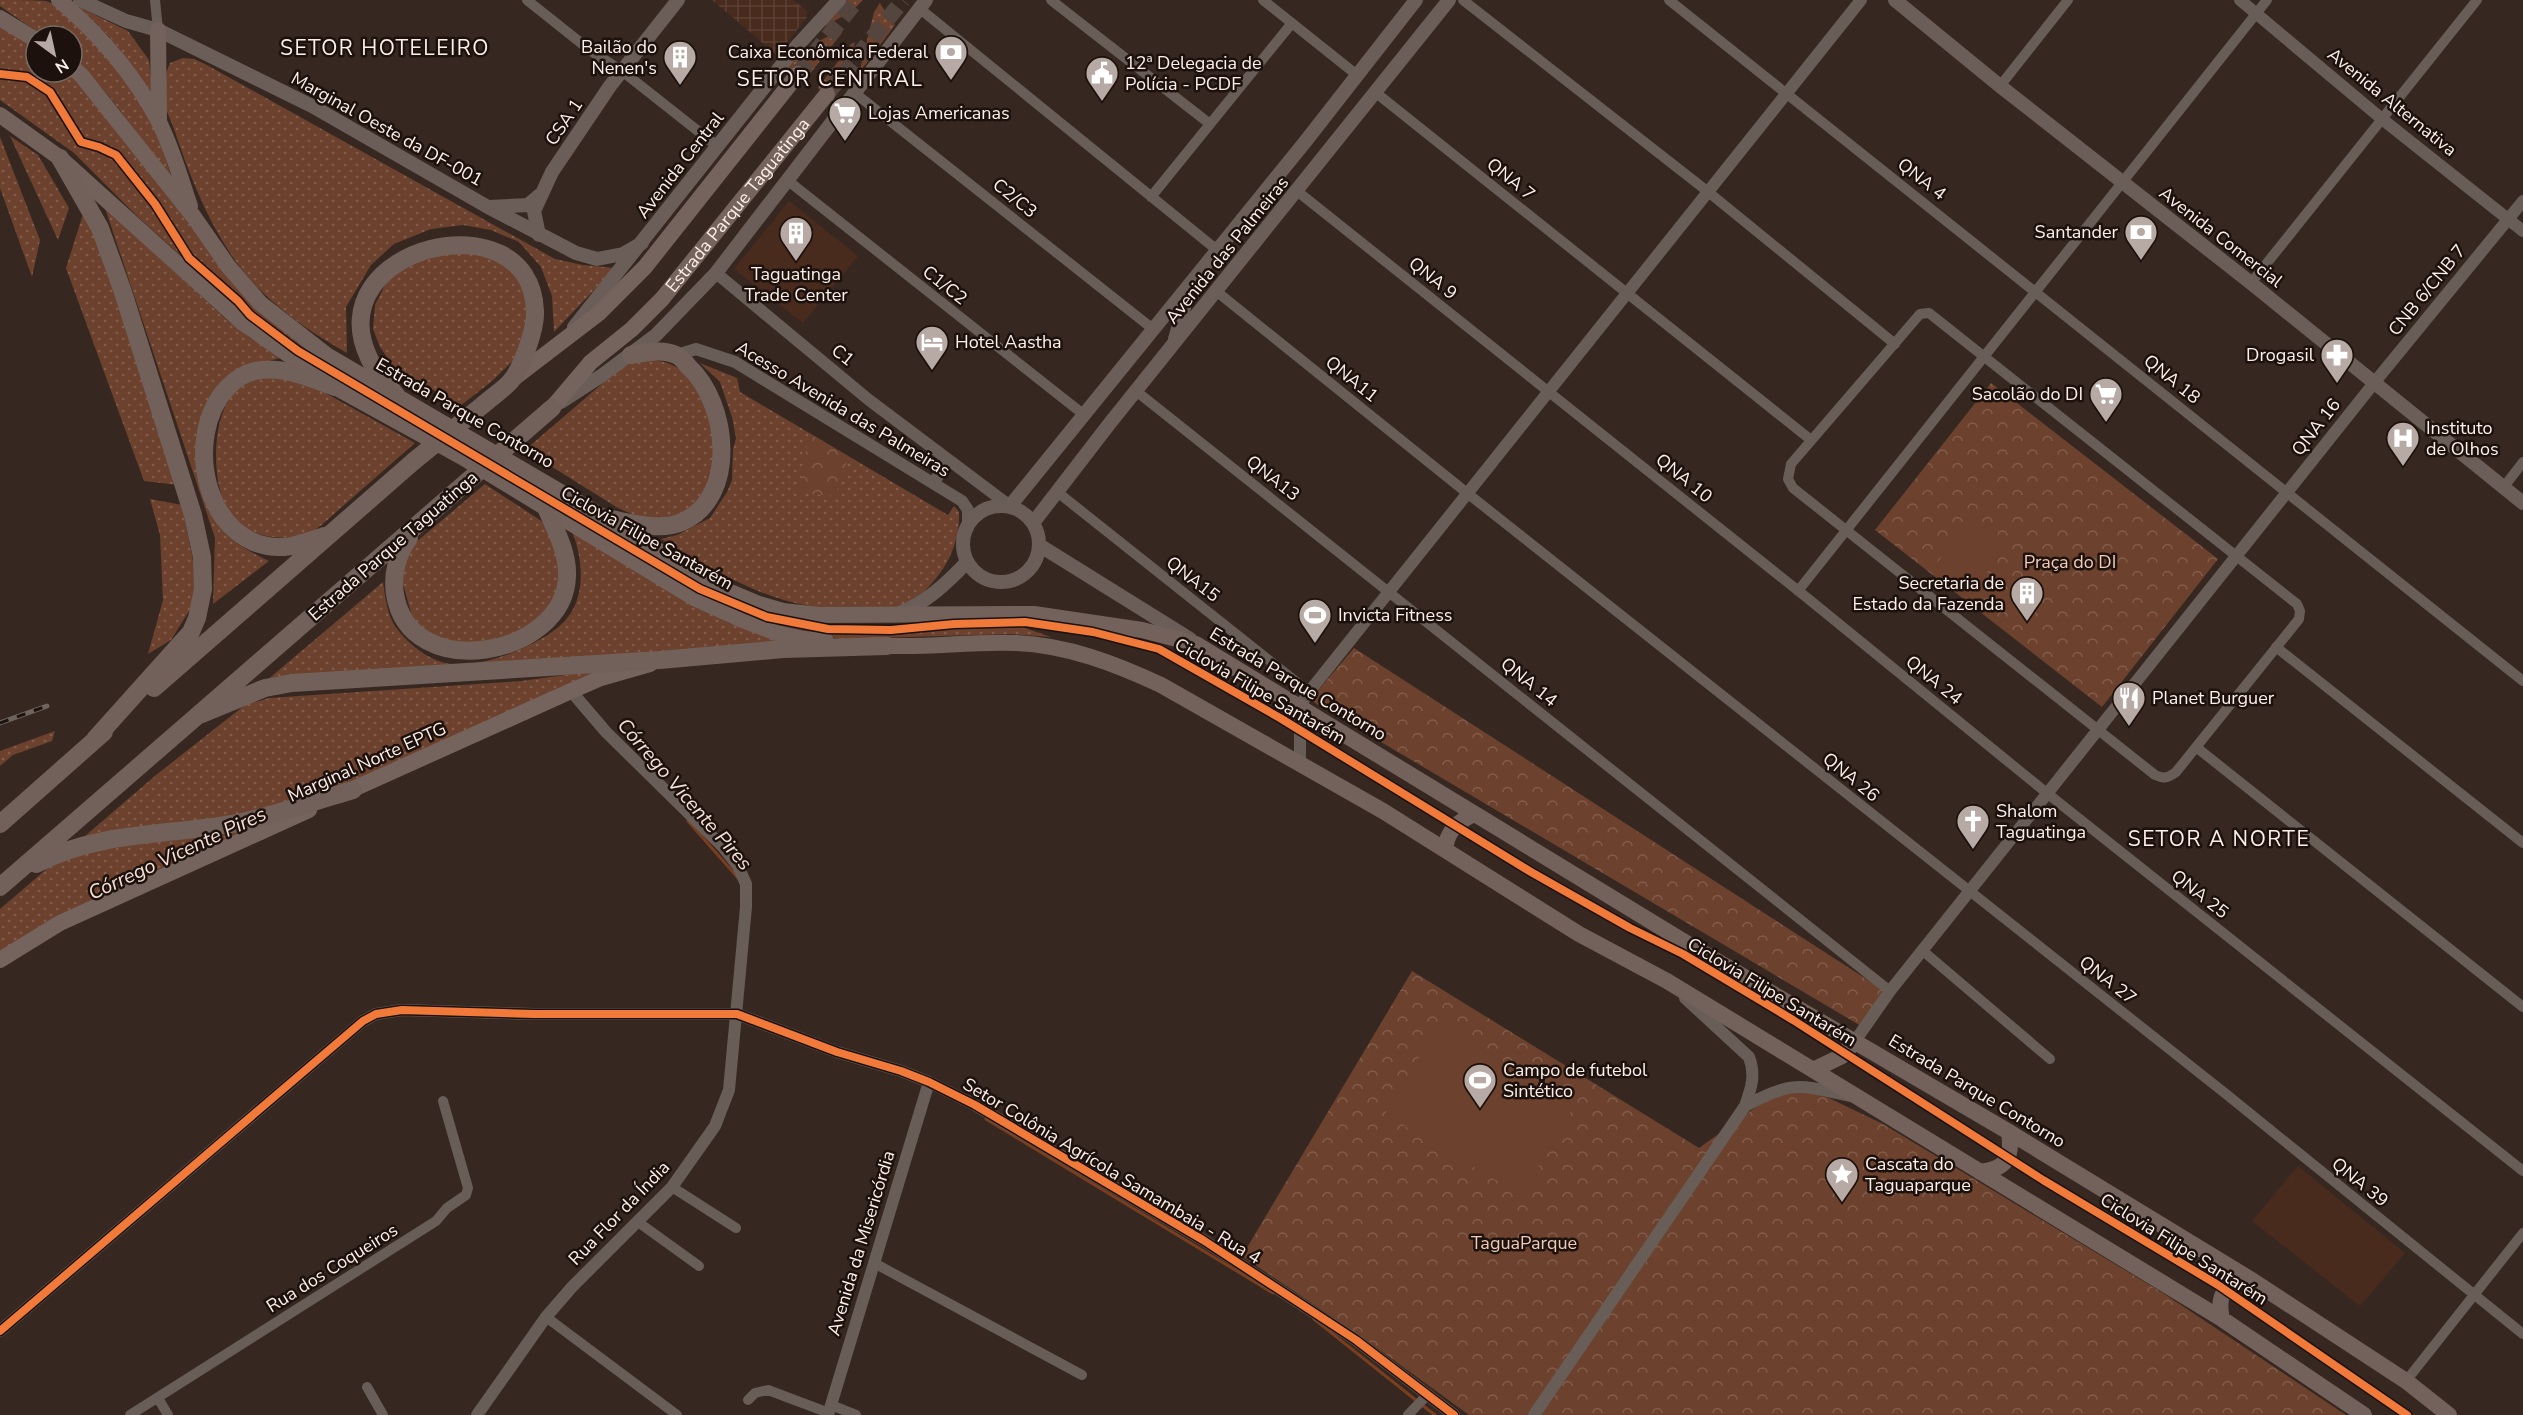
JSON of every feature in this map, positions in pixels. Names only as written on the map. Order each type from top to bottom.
[{"type":"highway","points":[[59,0],[110,48],[133,79],[159,121],[194,217]]},
{"type":"highway","points":[[0,18],[24,33]]},
{"type":"highway","points":[[158,30],[159,121]]},
{"type":"highway","name":"Estrada Parque Contorno","points":[[84,79],[194,217],[228,266],[260,303],[328,356],[605,518],[714,585],[759,604],[819,615],[1034,614],[1142,630],[1196,644],[1305,699],[1474,814],[1589,881],[1688,944],[2009,1132],[2250,1279],[2406,1381],[2449,1415]]},
{"type":"highway","points":[[0,115],[60,158],[243,323],[335,387],[462,457],[694,598],[740,619],[804,639],[887,646]]},
{"type":"highway","points":[[60,158],[100,228],[123,292],[193,515],[202,557],[202,589],[197,618],[191,632],[95,739]]},
{"type":"highway","points":[[396,395],[369,358],[361,333],[362,310],[370,290],[386,271],[408,256],[429,248],[456,245],[481,247],[501,253],[518,266],[530,284],[535,302],[536,321],[530,341],[510,382]]},
{"type":"highway","points":[[605,518],[665,526],[681,523],[697,514],[708,501],[717,482],[721,451],[717,411],[707,388],[694,371],[677,355],[662,351],[630,355]]},
{"type":"highway","points":[[331,534],[282,547],[258,543],[242,535],[220,511],[208,486],[203,461],[209,414],[219,397],[235,380],[253,371],[273,369],[292,372],[335,387]]},
{"type":"highway","name":"Estrada Parque Taguatinga","points":[[0,824],[414,461],[510,382]]},
{"type":"highway","name":"Estrada Parque Taguatinga","points":[[4,883],[552,408]]},
{"type":"highway","points":[[420,524],[404,545],[396,565],[393,584],[396,603],[406,622],[419,637],[442,649],[463,651],[510,643],[531,634],[546,622],[556,609],[564,594],[567,577],[561,542],[548,510]]},
{"type":"highway","points":[[197,716],[265,688],[292,683],[660,660],[783,649],[1017,643],[1080,653],[1124,668],[1161,685],[1445,850],[1579,934],[1667,981],[2222,1319],[2364,1415]]},
{"type":"highway","points":[[4,883],[64,850],[94,842],[243,822],[353,790]]},
{"type":"highway","points":[[1445,850],[1449,834],[1457,823],[1474,814]]},
{"type":"highway","points":[[1813,1070],[1842,1056],[1855,1041]]},
{"type":"highway","points":[[1980,1172],[2000,1167],[2007,1160],[2011,1152],[2009,1132]]},
{"type":"highway","points":[[2222,1319],[2219,1306],[2222,1295],[2237,1282],[2250,1279]]},
{"type":"main road","name":"Marginal Oeste da DF-001","points":[[80,0],[126,21],[158,30],[312,106],[488,207],[576,254],[597,259],[623,254],[642,243]]},
{"type":"main road","name":"CSA 1","points":[[539,235],[534,211],[552,172],[610,86],[678,0]]},
{"type":"main road","name":"Avenida Central","points":[[564,339],[796,47],[839,0]]},
{"type":"main road","name":"Avenida das Palmeiras","points":[[1010,506],[1305,142],[1416,0]]},
{"type":"main road","name":"Avenida das Palmeiras","points":[[1033,523],[1056,491],[1449,0]]},
{"type":"main road","name":"Avenida Comercial","points":[[1896,0],[2000,86],[2251,283],[2523,503]]},
{"type":"main road","points":[[552,408],[656,335],[716,273],[923,4]]},
{"type":"main road","points":[[1380,46],[1383,58],[1395,63],[1401,60]]},
{"type":"main road","name":"Estrada Parque Taguatinga","points":[[510,382],[598,314],[645,267],[798,74]]},
{"type":"main road","name":"Estrada Parque Taguatinga","points":[[552,408],[591,362],[662,299],[827,94]]},
{"type":"main road","points":[[1305,142],[1315,140],[1322,142],[1325,150],[1323,158]]},
{"type":"main road","points":[[488,207],[528,204],[540,195]]},
{"type":"main road","points":[[1243,217],[1241,228],[1245,234],[1251,237],[1260,235]]},
{"type":"main road","points":[[1173,306],[1181,305],[1184,308],[1173,346]]},
{"type":"main road","points":[[1058,448],[1057,466],[1065,471],[1074,469]]},
{"type":"main road","points":[[1010,506],[1023,512],[1033,523],[1038,533],[1039,545],[1035,561],[1024,574],[1009,581],[993,581],[978,574],[967,562],[962,544],[968,528],[985,509],[1010,506]]},
{"type":"main road","points":[[1039,545],[1196,644]]},
{"type":"main road","points":[[899,613],[915,607],[944,586],[967,562]]},
{"type":"main road","name":"Marginal Norte EPTG","points":[[0,960],[60,923],[571,691],[601,678],[660,660]]},
{"type":"street","points":[[155,0],[158,30]]},
{"type":"street","points":[[527,0],[717,146]]},
{"type":"street","points":[[1051,0],[1209,124]]},
{"type":"street","points":[[1263,0],[1357,75]]},
{"type":"street","points":[[1463,0],[1707,191],[1895,344]]},
{"type":"street","name":"QNA 4","points":[[1669,0],[2037,292]]},
{"type":"street","points":[[1300,764],[1305,699],[1861,0]]},
{"type":"street","points":[[2000,86],[2068,0]]},
{"type":"street","name":"Avenida Alternativa","points":[[2240,0],[2382,119],[2523,231]]},
{"type":"street","points":[[1798,591],[2267,0]]},
{"type":"street","points":[[2251,283],[2478,0]]},
{"type":"street","points":[[923,4],[1217,250]]},
{"type":"street","points":[[1151,197],[1292,23]]},
{"type":"street","name":"QNA 7","points":[[1375,92],[1811,440]]},
{"type":"street","name":"C2/C3","points":[[856,94],[1153,329]]},
{"type":"street","name":"C1/C2","points":[[787,180],[1083,414]]},
{"type":"street","name":"QNA 9","points":[[1297,190],[1549,391]]},
{"type":"street","name":"CNB 6/CNB 7","points":[[2374,383],[2523,201]]},
{"type":"street","name":"C1","points":[[716,273],[869,400],[1010,506]]},
{"type":"street","name":"QNA11","points":[[1216,291],[1713,688]]},
{"type":"street","name":"QNA 18","points":[[2037,292],[2523,681]]},
{"type":"street","points":[[1929,313],[2297,604],[2300,611],[2299,619],[2176,772],[2162,778],[2155,775],[1793,488],[1788,479],[1791,464],[1895,344],[1920,314],[1929,313]]},
{"type":"street","name":"Acesso Avenida das Palmeiras","points":[[677,355],[696,349],[735,362],[962,501],[968,510],[968,528]]},
{"type":"street","name":"QNA 16","points":[[1855,1041],[1890,992],[2374,383]]},
{"type":"street","name":"QNA13","points":[[1136,391],[1389,591]]},
{"type":"street","name":"QNA 10","points":[[1549,391],[1798,591]]},
{"type":"street","points":[[933,483],[949,461]]},
{"type":"street","points":[[2503,488],[2523,462]]},
{"type":"street","name":"QNA15","points":[[1056,491],[1305,699]]},
{"type":"street","name":"QNA 14","points":[[1389,591],[1890,992]]},
{"type":"street","name":"QNA 24","points":[[1798,591],[2048,794]]},
{"type":"street","points":[[2276,647],[2523,843]]},
{"type":"street","name":"QNA 26","points":[[1713,688],[1970,892]]},
{"type":"street","name":"Rua Flor da Índia","points":[[477,1415],[546,1317],[672,1187],[715,1126],[729,1090],[746,907],[746,884],[743,874],[723,847],[606,732],[571,691]]},
{"type":"street","points":[[2196,747],[2523,1007]]},
{"type":"street","name":"QNA 25","points":[[2048,794],[2523,1171]]},
{"type":"street","name":"QNA 27","points":[[1970,892],[2226,1094]]},
{"type":"street","points":[[1923,951],[2050,1059]]},
{"type":"street","points":[[1534,1415],[1745,1106],[1753,1083],[1749,1057],[1667,981]]},
{"type":"street","points":[[0,1332],[363,1021],[376,1014],[402,1010],[534,1014],[737,1014]]},
{"type":"street","name":"Setor Colônia Agrícola Samambaia - Rua 4","points":[[737,1014],[837,1052],[929,1082],[1032,1137],[1203,1240],[1348,1334],[1454,1415]]},
{"type":"street","points":[[908,1074],[924,1096]]},
{"type":"street","name":"Avenida da Misericórdia","points":[[829,1411],[929,1082]]},
{"type":"street","points":[[1745,1106],[1774,1090],[1799,1085],[1856,1097]]},
{"type":"street","name":"QNA 39","points":[[2226,1094],[2523,1334]]},
{"type":"street","name":"Rua dos Coqueiros","points":[[130,1415],[436,1221],[450,1205],[466,1195],[468,1188],[443,1101]]},
{"type":"street","points":[[672,1187],[736,1228]]},
{"type":"street","points":[[638,1222],[699,1266]]},
{"type":"street","points":[[2406,1381],[2523,1233]]},
{"type":"street","points":[[874,1263],[1082,1375]]},
{"type":"street","points":[[546,1317],[677,1415]]},
{"type":"street","points":[[367,1387],[383,1415]]},
{"type":"street","points":[[748,1400],[755,1394],[768,1390],[829,1411],[856,1415]]},
{"type":"street","points":[[1408,1415],[1428,1394]]},
{"type":"street","points":[[158,1398],[168,1415]]},
{"type":"shaded area","points":[[712,0],[793,0],[807,11],[807,17],[777,55]]},
{"type":"shaded area","name":"Taguatinga Trade Center","points":[[789,201],[858,256],[803,323],[734,269]]},
{"type":"shaded area","points":[[2298,1166],[2405,1253],[2360,1306],[2252,1221]]},
{"type":"green space","points":[[0,0],[46,1],[78,24],[26,24],[0,6]]},
{"type":"green space","points":[[845,0],[863,0],[851,12],[819,29]]},
{"type":"green space","points":[[880,3],[895,25],[859,73],[874,12]]},
{"type":"green space","points":[[79,7],[128,31],[149,60],[153,98],[120,50]]},
{"type":"green space","points":[[0,22],[24,37],[24,84],[81,84],[263,314],[757,612],[838,631],[1022,627],[1051,637],[1010,634],[840,639],[756,620],[671,575],[505,468],[256,323],[139,218],[74,153],[0,100]]},
{"type":"green space","points":[[84,29],[124,77],[142,104],[159,139],[171,176],[111,99],[84,68]]},
{"type":"green space","points":[[842,29],[842,33],[805,80],[788,67],[806,50]]},
{"type":"green space","points":[[855,42],[846,75],[833,101],[818,88],[851,44]]},
{"type":"green space","points":[[183,58],[194,59],[205,64],[555,259],[615,268],[554,332],[552,296],[541,267],[519,242],[491,230],[463,225],[431,229],[394,244],[371,265],[346,307],[347,353],[282,310],[262,292],[246,275],[220,237],[199,194],[164,103],[164,86],[170,63]]},
{"type":"green space","points":[[10,136],[38,155],[69,208],[58,240]]},
{"type":"green space","points":[[0,137],[40,240],[32,277],[0,188]]},
{"type":"green space","points":[[105,208],[226,319],[250,338],[285,357],[246,366],[200,426],[209,495],[217,521],[232,540],[269,561],[213,604],[215,538]]},
{"type":"green space","points":[[84,211],[100,243],[178,485],[144,481],[66,268]]},
{"type":"green space","points":[[474,251],[513,269],[531,303],[518,356],[491,382],[460,406],[393,366],[380,347],[373,329],[375,305],[388,279],[426,255]]},
{"type":"green space","points":[[638,359],[672,365],[686,374],[710,399],[715,477],[689,511],[660,520],[636,516],[618,508],[525,450],[625,364]]},
{"type":"green space","points":[[700,363],[737,378],[740,392],[948,515],[954,506],[959,512],[959,522],[953,550],[944,568],[924,592],[916,599],[891,609],[831,609],[804,605],[755,590],[661,539],[677,535],[710,518],[732,480],[733,449],[736,438],[732,417],[720,382]]},
{"type":"green space","points":[[260,376],[304,381],[415,443],[312,532],[286,538],[253,532],[234,520],[228,511],[219,485],[216,454],[217,437],[224,408],[237,390]]},
{"type":"green space","name":"Praça do DI","points":[[1991,383],[2218,559],[2102,707],[1875,530]]},
{"type":"green space","points":[[809,433],[849,457],[835,496],[798,493]]},
{"type":"green space","points":[[485,484],[546,524],[556,542],[562,583],[540,620],[497,641],[462,644],[435,639],[416,622],[411,613],[402,580],[404,565],[415,543]]},
{"type":"green space","points":[[150,499],[182,505],[194,565],[194,603],[171,640],[148,654],[163,600],[160,535]]},
{"type":"green space","points":[[1970,513],[2009,544],[1967,598],[1932,569],[1951,546],[1946,541]]},
{"type":"green space","points":[[571,529],[727,622],[774,640],[840,645],[266,681],[383,582],[393,623],[410,643],[435,659],[452,664],[479,662],[506,655],[529,645],[564,622],[578,596],[580,562]]},
{"type":"green space","points":[[1354,648],[1885,991],[1861,1026],[1310,700]]},
{"type":"green space","points":[[624,667],[102,894],[0,954],[0,909],[156,775],[245,705],[269,698],[521,681]]},
{"type":"green space","points":[[55,731],[52,741],[13,755],[0,766],[0,751]]},
{"type":"green space","name":"TaguaParque","points":[[1412,971],[1699,1148],[1767,1099],[1786,1093],[1807,1091],[1829,1098],[1883,1124],[2163,1293],[2346,1415],[1469,1415],[1369,1342],[1242,1256]]},
{"type":"green space","name":"Campo de futebol Sintético","points":[[1440,1023],[1575,1105],[1521,1195],[1385,1114]]},
{"type":"waterway","name":"Córrego Vicente Pires","points":[[688,821],[739,879]]},
{"type":"waterway","name":"Córrego Vicente Pires","points":[[986,1119],[1273,1293]]},
{"type":"waterway","name":"Córrego Vicente Pires","points":[[1314,1319],[1417,1401]]},
{"type":"waterway","name":"Córrego Vicente Pires","points":[[1422,1405],[1435,1415]]},
{"type":"tunnel","points":[[798,74],[857,0]]},
{"type":"tunnel","points":[[827,94],[903,0]]},
{"type":"railway","points":[[0,723],[47,706]]},
{"type":"cycle path","name":"Ciclovia Filipe Santarém","points":[[0,74],[27,77],[50,92],[81,142],[116,155],[155,204],[189,258],[238,301],[250,315],[298,351],[700,589],[767,617],[828,629],[891,630],[954,624],[1025,622],[1093,632],[1159,649],[1280,718],[1531,872],[1630,928],[1683,954],[1793,1020],[2043,1180],[2218,1285],[2407,1415]]},
{"type":"cycle path","points":[[0,1331],[363,1021],[376,1014],[402,1010],[534,1014],[737,1014],[837,1052],[901,1071],[975,1105],[1203,1240],[1356,1340],[1454,1415]]},
{"type":"place","name":"Caixa Econômica Federal","points":[[951,81]]},
{"type":"place","name":"Bailão do Nenen's","points":[[680,86]]},
{"type":"place","name":"12ª Delegacia de Polícia - PCDF","points":[[1102,102]]},
{"type":"place","name":"Lojas Americanas","points":[[845,142]]},
{"type":"place","name":"Santander","points":[[2141,261]]},
{"type":"place","name":"Taguatinga Trade Center","points":[[796,262]]},
{"type":"place","name":"Hotel Aastha","points":[[932,371]]},
{"type":"place","name":"Drogasil","points":[[2337,384]]},
{"type":"place","name":"Sacolão do DI","points":[[2106,423]]},
{"type":"place","name":"Instituto de Olhos","points":[[2403,467]]},
{"type":"place","name":"Secretaria de Estado da Fazenda","points":[[2027,622]]},
{"type":"place","name":"Invicta Fitness","points":[[1315,644]]},
{"type":"place","name":"Planet Burguer","points":[[2129,727]]},
{"type":"place","name":"Shalom Taguatinga","points":[[1973,850]]},
{"type":"place","name":"Campo de futebol Sintético","points":[[1480,1109]]},
{"type":"place","name":"Cascata do Taguaparque","points":[[1842,1203]]},
{"type":"district","name":"SETOR HOTELEIRO","points":[[385,48]]},
{"type":"district","name":"SETOR CENTRAL","points":[[830,79]]},
{"type":"district","name":"SETOR A NORTE","points":[[2219,839]]}]
